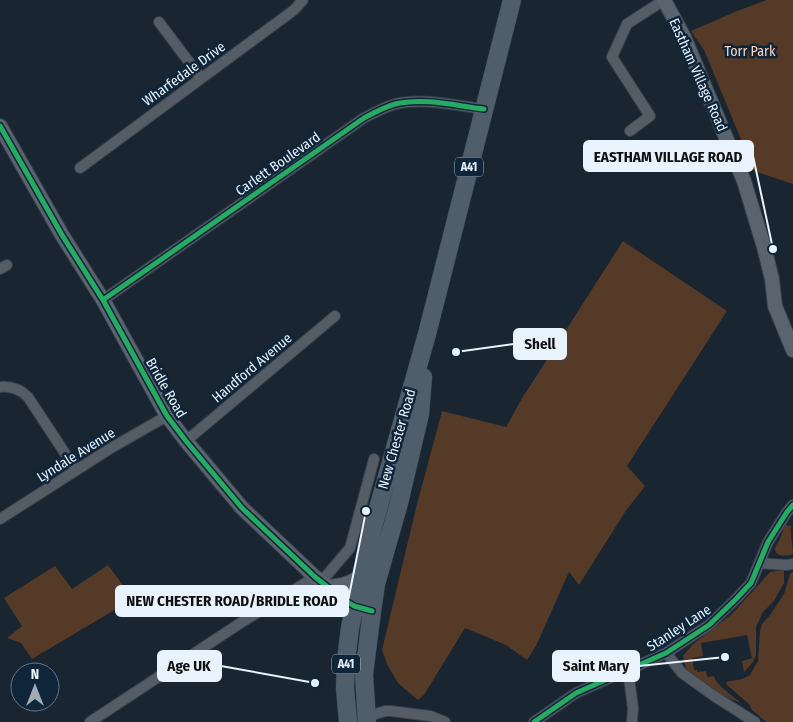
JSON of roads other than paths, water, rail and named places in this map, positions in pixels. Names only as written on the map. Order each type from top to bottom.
[{"type":"highway","name":"New Chester Road","points":[[348,722],[346,660],[354,606],[374,523],[427,334],[512,0]]},
{"type":"highway","name":"New Chester Road","points":[[363,720],[364,674],[376,584],[399,503],[420,414],[427,334]]},
{"type":"street","name":"Wharfedale Drive","points":[[80,168],[294,10],[303,0]]},
{"type":"street","points":[[630,132],[650,116],[612,57],[627,24],[664,0]]},
{"type":"street","name":"Eastham Village Road","points":[[664,0],[684,37],[744,181],[772,279],[775,306],[793,350]]},
{"type":"street","points":[[159,22],[201,78]]},
{"type":"street","name":"Carlett Boulevard","points":[[103,300],[356,124],[382,108],[417,100],[484,109]]},
{"type":"street","name":"Bridle Road","points":[[0,126],[62,234],[103,300],[168,416],[186,441],[242,508],[321,582],[354,606],[372,611]]},
{"type":"street","name":"Handford Avenue","points":[[186,441],[335,316]]},
{"type":"street","points":[[0,387],[12,388],[28,396],[76,470]]},
{"type":"street","name":"Lyndale Avenue","points":[[0,519],[111,448],[168,416]]},
{"type":"street","name":"New Chester Road","points":[[90,722],[242,622],[321,582],[350,548],[374,459]]},
{"type":"street","name":"Stanley Lane","points":[[534,722],[576,693],[666,653],[709,625],[751,583],[768,542],[793,505]]},
{"type":"street","points":[[759,563],[793,564]]},
{"type":"street","points":[[321,582],[339,586],[352,582],[361,576]]},
{"type":"street","points":[[666,653],[682,673],[755,722]]},
{"type":"street","points":[[628,670],[633,708],[632,722]]},
{"type":"street","points":[[363,720],[385,711],[391,711],[430,716],[445,722]]},
{"type":"place","name":"EASTHAM VILLAGE ROAD","points":[[773,249]]},
{"type":"place","name":"Shell","points":[[456,352]]},
{"type":"place","name":"NEW CHESTER ROAD/BRIDLE ROAD","points":[[366,511]]},
{"type":"place","name":"Saint Mary","points":[[725,657]]},
{"type":"place","name":"Age UK","points":[[315,683]]},
{"type":"park label","name":"Torr Park","points":[[750,51]]}]
